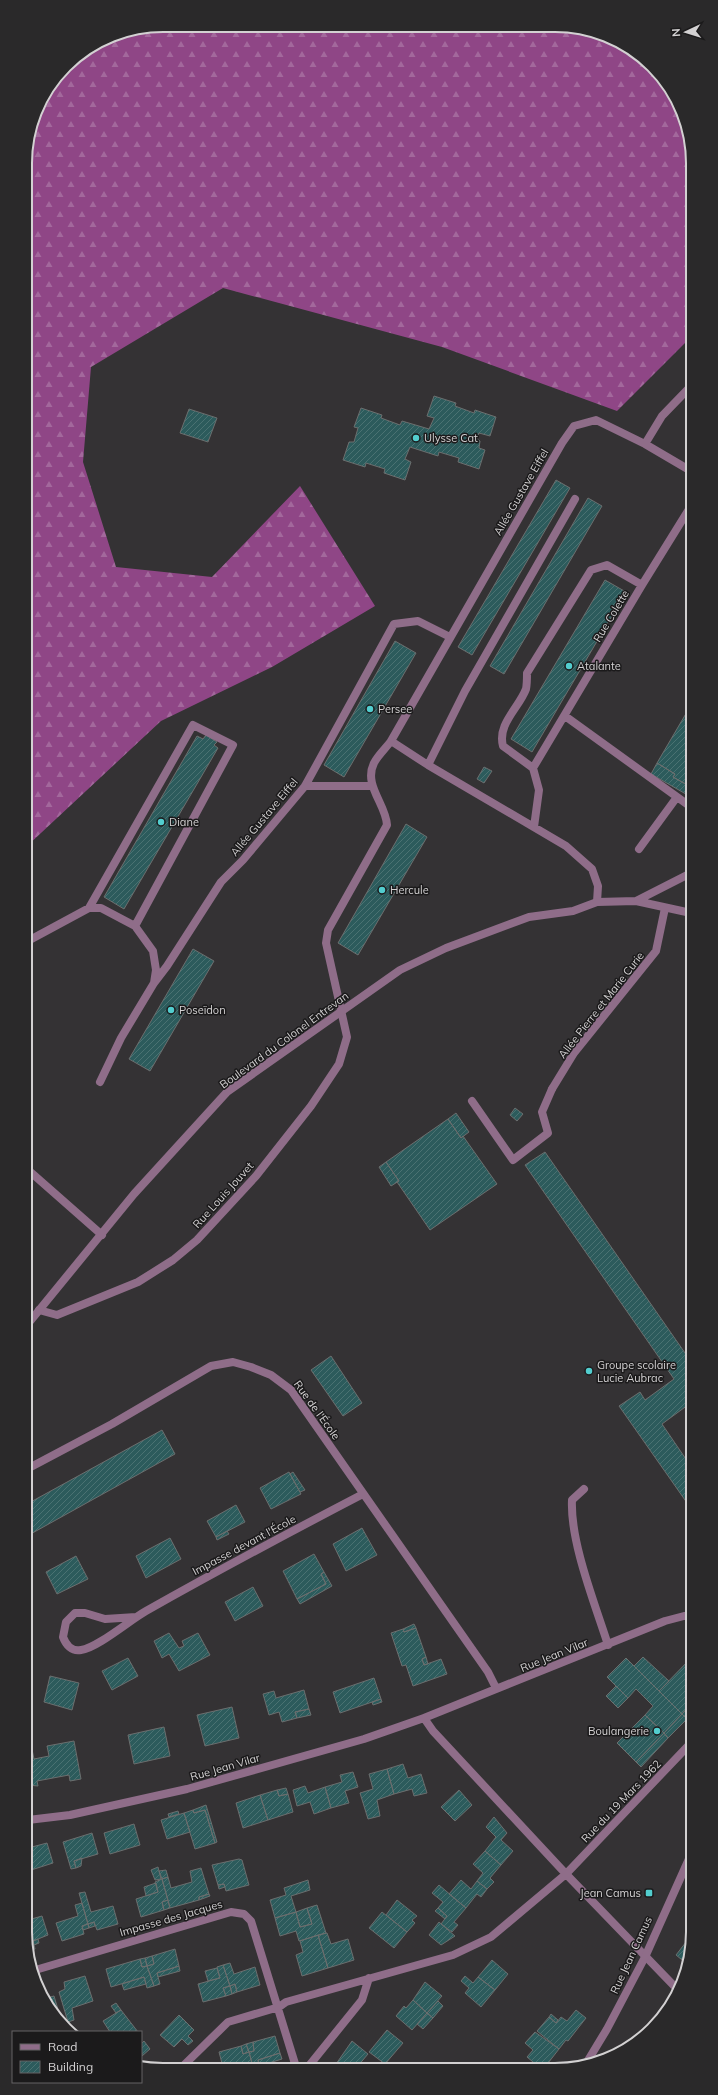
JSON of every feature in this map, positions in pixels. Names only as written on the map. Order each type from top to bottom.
[{"type":"street","points":[[645,444],[662,416],[686,391]]},
{"type":"street","name":"Allée Gustave Eiffel","points":[[372,786],[371,774],[374,764],[391,741],[562,443],[574,426],[596,420],[645,444],[686,468]]},
{"type":"street","points":[[428,766],[465,691],[575,499]]},
{"type":"street","name":"Rue Colette","points":[[533,768],[686,514]]},
{"type":"street","points":[[534,827],[539,790],[533,768],[502,746],[500,738],[526,688],[528,673],[591,570],[608,565],[642,585]]},
{"type":"street","name":"Allée Gustave Eiffel","points":[[100,1082],[121,1038],[154,983],[167,966],[221,882],[243,860],[305,786],[394,624],[418,621],[450,636]]},
{"type":"street","points":[[565,716],[686,803]]},
{"type":"street","points":[[89,908],[193,725],[233,745],[135,926]]},
{"type":"street","points":[[391,741],[428,766],[566,846],[592,869],[598,886],[597,902]]},
{"type":"street","points":[[305,786],[372,786],[387,816],[387,825],[328,930],[326,943],[341,1012]]},
{"type":"street","points":[[639,849],[677,797]]},
{"type":"street","name":"Boulevard du Colonel Entrevan","points":[[636,901],[686,876]]},
{"type":"street","name":"Boulevard du Colonel Entrevan","points":[[32,1319],[134,1194],[227,1092],[400,970],[446,948],[529,918],[573,911],[597,902],[636,901],[686,912]]},
{"type":"street","points":[[32,939],[89,908],[101,908],[135,926],[153,951],[156,970],[154,983]]},
{"type":"street","name":"Allée Pierre et Marie Curie","points":[[472,1101],[513,1160],[548,1133],[542,1112],[552,1089],[574,1053],[656,951],[665,908]]},
{"type":"street","name":"Rue Louis Jouvet","points":[[39,1310],[57,1315],[131,1285],[173,1260],[197,1240],[256,1176],[311,1106],[339,1064],[347,1037],[341,1012]]},
{"type":"street","points":[[32,1174],[102,1234]]},
{"type":"street","name":"Rue de l'École","points":[[32,1466],[112,1424],[211,1366],[233,1362],[271,1375],[291,1390],[488,1672],[496,1688]]},
{"type":"street","points":[[584,1489],[572,1500],[571,1511],[580,1556],[608,1645]]},
{"type":"street","name":"Impasse devant l'École","points":[[136,1617],[105,1619],[85,1613],[75,1613],[66,1622],[63,1637],[68,1646],[73,1649],[85,1649],[136,1617],[206,1577],[363,1494]]},
{"type":"street","name":"Rue Jean Vilar","points":[[32,1820],[70,1815],[187,1789],[364,1739],[424,1718],[665,1621],[686,1616]]},
{"type":"street","points":[[424,1718],[433,1731],[566,1874],[674,1986]]},
{"type":"street","name":"Rue du 19 Mars 1962","points":[[186,2063],[228,2022],[278,2007],[286,2002],[453,1955],[491,1937],[566,1874],[686,1748]]},
{"type":"street","name":"Rue Jean Camus","points":[[589,2058],[645,1957],[686,1866]]},
{"type":"street","name":"Impasse des Jacques","points":[[38,1969],[231,1912],[244,1914],[251,1921],[295,2063]]},
{"type":"street","points":[[311,2063],[362,2000],[369,1978]]},
{"type":"green space","points":[[154,32],[564,32],[597,39],[613,45],[628,54],[648,70],[664,90],[673,105],[683,137],[686,154],[686,342],[617,411],[442,347],[223,288],[91,367],[83,462],[116,567],[212,577],[300,486],[375,606],[272,667],[161,721],[32,841],[32,154],[36,129],[45,105],[54,90],[70,70],[90,54],[105,45],[121,39]]},
{"type":"building","name":"Ulysse Cat","points":[[434,396],[456,403],[455,406],[474,413],[475,410],[496,417],[490,436],[479,433],[477,439],[480,441],[479,448],[485,450],[479,469],[458,462],[459,458],[439,452],[438,456],[410,447],[405,459],[411,462],[405,480],[384,473],[385,469],[366,463],[365,467],[343,460],[349,442],[354,442],[358,428],[354,427],[361,408],[382,415],[381,418],[400,425],[402,421],[429,429],[434,418],[427,416]]},
{"type":"building","points":[[189,409],[217,418],[208,442],[180,433]]},
{"type":"building","points":[[556,480],[570,488],[472,655],[458,647]]},
{"type":"building","points":[[588,498],[602,506],[504,674],[490,666]]},
{"type":"building","name":"Atalante","points":[[605,580],[626,592],[532,752],[511,739]]},
{"type":"building","name":"Persee","points":[[395,641],[416,653],[344,777],[324,765]]},
{"type":"building","points":[[686,714],[686,784],[673,777],[675,774],[657,763]]},
{"type":"building","name":"Diane","points":[[206,735],[217,742],[214,745],[218,748],[124,909],[104,897],[197,736],[203,739]]},
{"type":"building","points":[[657,763],[675,774],[673,777],[686,784],[686,794],[651,774]]},
{"type":"building","points":[[484,767],[492,771],[484,783],[477,779]]},
{"type":"building","name":"Hercule","points":[[406,824],[427,837],[358,955],[338,943]]},
{"type":"building","name":"Poseïdon","points":[[193,949],[214,961],[150,1071],[129,1059]]},
{"type":"building","points":[[515,1108],[523,1114],[517,1121],[510,1115]]},
{"type":"building","points":[[456,1113],[469,1132],[461,1138],[448,1119]]},
{"type":"building","points":[[448,1119],[461,1138],[463,1136],[497,1184],[430,1230],[397,1182],[399,1181],[386,1162]]},
{"type":"building","points":[[545,1152],[686,1354],[686,1406],[662,1424],[686,1459],[686,1501],[619,1406],[640,1392],[645,1400],[674,1379],[525,1165]]},
{"type":"building","points":[[386,1162],[399,1181],[391,1186],[379,1167]]},
{"type":"building","points":[[331,1356],[362,1403],[343,1416],[311,1370]]},
{"type":"building","points":[[162,1430],[175,1454],[32,1533],[32,1501]]},
{"type":"building","points":[[289,1472],[301,1494],[271,1509],[260,1488]]},
{"type":"building","points":[[293,1472],[305,1490],[300,1492],[290,1474]]},
{"type":"building","points":[[236,1505],[245,1522],[216,1537],[207,1521]]},
{"type":"building","points":[[362,1528],[377,1555],[346,1571],[333,1544]]},
{"type":"building","points":[[227,1531],[229,1534],[217,1540],[216,1537]]},
{"type":"building","points":[[170,1538],[181,1559],[146,1578],[136,1556]]},
{"type":"building","points":[[314,1554],[324,1572],[321,1574],[326,1584],[297,1599],[283,1571]]},
{"type":"building","points":[[76,1556],[88,1579],[57,1594],[46,1572]]},
{"type":"building","points":[[324,1572],[332,1586],[300,1604],[297,1599],[326,1584],[321,1574]]},
{"type":"building","points":[[253,1587],[263,1606],[235,1621],[225,1602]]},
{"type":"building","points":[[414,1624],[416,1628],[404,1632],[403,1629]]},
{"type":"building","points":[[416,1628],[426,1657],[422,1659],[424,1665],[441,1659],[447,1674],[413,1686],[406,1665],[402,1666],[391,1633],[403,1629],[404,1632]]},
{"type":"building","points":[[169,1633],[179,1648],[184,1646],[182,1641],[198,1633],[210,1655],[179,1671],[169,1654],[162,1658],[154,1641]]},
{"type":"building","points":[[426,1657],[428,1664],[424,1665],[422,1659]]},
{"type":"building","points":[[643,1657],[669,1681],[659,1691],[634,1666]]},
{"type":"building","points":[[128,1658],[138,1676],[112,1690],[102,1671]]},
{"type":"building","points":[[626,1658],[682,1714],[664,1733],[645,1715],[653,1706],[636,1689],[628,1698],[607,1677]]},
{"type":"building","points":[[686,1663],[686,1710],[682,1714],[659,1691]]},
{"type":"building","points":[[50,1676],[79,1683],[72,1710],[44,1702]]},
{"type":"building","points":[[374,1678],[381,1699],[340,1713],[333,1692]]},
{"type":"building","points":[[616,1686],[628,1698],[618,1708],[606,1696]]},
{"type":"building","points":[[304,1690],[309,1709],[295,1712],[297,1718],[282,1722],[279,1712],[269,1715],[263,1694],[274,1691],[276,1698]]},
{"type":"building","points":[[381,1699],[382,1702],[373,1705],[372,1702]]},
{"type":"building","points":[[232,1707],[239,1738],[205,1746],[197,1715]]},
{"type":"building","points":[[309,1709],[311,1715],[297,1718],[295,1712]]},
{"type":"building","points":[[686,1710],[686,1718],[682,1714]]},
{"type":"building","points":[[682,1714],[686,1718],[686,1720],[668,1738],[664,1733]]},
{"type":"building","points":[[645,1715],[664,1733],[636,1762],[617,1743]]},
{"type":"building","points":[[164,1727],[170,1756],[134,1764],[128,1735]]},
{"type":"building","points":[[664,1733],[668,1738],[641,1767],[636,1762]]},
{"type":"building","points":[[74,1741],[81,1779],[70,1781],[69,1775],[37,1781],[38,1786],[32,1785],[32,1749],[34,1759],[49,1756],[47,1746]]},
{"type":"building","points":[[403,1764],[408,1778],[421,1774],[427,1793],[414,1796],[412,1789],[394,1794],[387,1769]]},
{"type":"building","points":[[387,1769],[394,1794],[377,1800],[380,1816],[368,1819],[360,1793],[373,1789],[369,1774]]},
{"type":"building","points":[[353,1772],[358,1787],[345,1791],[349,1803],[331,1808],[325,1787],[342,1782],[340,1775]]},
{"type":"building","points":[[305,1786],[308,1793],[325,1787],[331,1808],[314,1814],[310,1802],[297,1806],[293,1790]]},
{"type":"building","points":[[286,1788],[288,1794],[279,1796],[277,1790]]},
{"type":"building","points":[[277,1790],[279,1796],[288,1794],[293,1812],[268,1820],[260,1795]]},
{"type":"building","points":[[459,1790],[472,1805],[455,1821],[441,1807]]},
{"type":"building","points":[[260,1795],[268,1820],[243,1828],[236,1803]]},
{"type":"building","points":[[206,1805],[217,1842],[215,1843],[205,1810],[194,1813],[193,1810]]},
{"type":"building","points":[[193,1810],[194,1813],[205,1810],[215,1843],[195,1849],[184,1813]]},
{"type":"building","points":[[178,1811],[179,1814],[169,1817],[168,1814]]},
{"type":"building","points":[[184,1813],[190,1832],[167,1839],[161,1820]]},
{"type":"building","points":[[494,1817],[507,1833],[501,1840],[513,1851],[501,1865],[485,1851],[496,1837],[486,1827]]},
{"type":"building","points":[[134,1824],[140,1845],[110,1854],[104,1833]]},
{"type":"building","points":[[92,1833],[98,1854],[74,1861],[76,1868],[71,1869],[63,1842]]},
{"type":"building","points":[[47,1843],[53,1863],[32,1870],[32,1847]]},
{"type":"building","points":[[485,1851],[501,1865],[490,1878],[494,1882],[487,1889],[477,1881],[483,1873],[473,1864]]},
{"type":"building","points":[[82,1858],[81,1866],[76,1868],[74,1861]]},
{"type":"building","points":[[239,1859],[242,1860],[249,1885],[226,1891],[224,1884],[218,1885],[212,1865]]},
{"type":"building","points":[[158,1867],[161,1879],[155,1880],[151,1870]]},
{"type":"building","points":[[201,1868],[209,1894],[199,1897],[199,1900],[170,1908],[162,1879],[168,1877],[171,1888],[192,1882],[190,1871]]},
{"type":"building","points":[[166,1870],[168,1877],[162,1879],[159,1871]]},
{"type":"building","points":[[162,1879],[168,1900],[162,1902],[164,1910],[141,1917],[136,1899],[158,1892],[155,1882]]},
{"type":"building","points":[[308,1880],[310,1890],[291,1896],[296,1912],[275,1918],[270,1900],[286,1895],[284,1888]]},
{"type":"building","points":[[461,1880],[471,1889],[477,1881],[487,1889],[481,1897],[477,1894],[466,1908],[449,1894]]},
{"type":"building","points":[[156,1883],[158,1892],[146,1896],[144,1887]]},
{"type":"building","points":[[224,1884],[225,1887],[219,1889],[218,1885]]},
{"type":"building","points":[[439,1885],[466,1908],[454,1922],[458,1925],[452,1932],[441,1924],[447,1916],[438,1908],[443,1902],[432,1893]]},
{"type":"building","points":[[85,1892],[91,1912],[113,1906],[118,1924],[97,1930],[94,1922],[88,1924],[79,1893]]},
{"type":"building","points":[[209,1894],[210,1896],[199,1900],[199,1897]]},
{"type":"building","points":[[168,1900],[170,1908],[164,1910],[162,1902]]},
{"type":"building","points":[[397,1900],[417,1916],[412,1920],[415,1923],[407,1932],[386,1915]]},
{"type":"building","points":[[82,1903],[88,1924],[82,1926],[84,1934],[62,1941],[56,1923],[78,1916],[75,1905]]},
{"type":"building","points":[[317,1905],[326,1933],[299,1941],[296,1931],[280,1936],[275,1918],[296,1912],[300,1927],[312,1924],[307,1908]]},
{"type":"building","points":[[307,1908],[312,1924],[300,1927],[296,1912]]},
{"type":"building","points":[[438,1908],[447,1916],[445,1919],[435,1911]]},
{"type":"building","points":[[382,1912],[407,1932],[394,1948],[369,1928]]},
{"type":"building","points":[[42,1916],[48,1935],[33,1941],[35,1949],[33,1949],[32,1941],[32,1919]]},
{"type":"building","points":[[94,1922],[95,1926],[89,1928],[88,1924]]},
{"type":"building","points":[[439,1922],[455,1936],[441,1945],[429,1935]]},
{"type":"building","points":[[88,1924],[89,1928],[83,1930],[82,1926]]},
{"type":"building","points":[[327,1933],[331,1944],[348,1939],[354,1960],[328,1968],[318,1935]]},
{"type":"building","points":[[318,1935],[328,1968],[302,1976],[296,1955],[303,1952],[300,1941]]},
{"type":"building","points":[[38,1939],[39,1943],[34,1945],[33,1941]]},
{"type":"building","points":[[686,1942],[683,1960],[676,1955]]},
{"type":"building","points":[[175,1949],[179,1966],[157,1973],[160,1984],[154,1986],[147,1966],[154,1964],[152,1956]]},
{"type":"building","points":[[152,1956],[154,1964],[147,1966],[145,1958]]},
{"type":"building","points":[[145,1958],[147,1966],[142,1967],[140,1959]]},
{"type":"building","points":[[140,1959],[142,1967],[147,1966],[154,1986],[147,1988],[144,1977],[111,1987],[106,1969]]},
{"type":"building","points":[[492,1960],[508,1974],[495,1990],[478,1977]]},
{"type":"building","points":[[230,1963],[234,1974],[255,1967],[260,1985],[237,1992],[235,1984],[230,1986],[223,1965]]},
{"type":"building","points":[[223,1965],[230,1986],[223,1988],[226,1996],[203,2002],[198,1984],[220,1978],[217,1967]]},
{"type":"building","points":[[179,1966],[180,1971],[158,1977],[157,1973]]},
{"type":"building","points":[[217,1968],[220,1978],[208,1981],[205,1971]]},
{"type":"building","points":[[85,1976],[93,2001],[72,2008],[74,2020],[68,2022],[59,1992],[65,1989],[64,1982]]},
{"type":"building","points":[[465,1976],[473,1983],[478,1977],[495,1990],[481,2007],[465,1993],[469,1988],[461,1981]]},
{"type":"building","points":[[144,1977],[146,1984],[124,1990],[122,1984]]},
{"type":"building","points":[[425,1982],[442,1996],[427,2013],[413,2000]]},
{"type":"building","points":[[235,1984],[237,1992],[232,1994],[230,1986]]},
{"type":"building","points":[[230,1986],[232,1994],[226,1996],[223,1988]]},
{"type":"building","points":[[54,1996],[59,2012],[54,2005],[49,1997]]},
{"type":"building","points":[[413,2000],[427,2013],[412,2030],[396,2016],[404,2006],[406,2008]]},
{"type":"building","points":[[438,2001],[443,2006],[433,2018],[427,2013]]},
{"type":"building","points":[[116,2003],[121,2010],[116,2013],[111,2006]]},
{"type":"building","points":[[121,2010],[137,2031],[109,2031],[103,2021]]},
{"type":"building","points":[[576,2010],[586,2018],[568,2041],[566,2040],[559,2049],[537,2031],[549,2017],[556,2023],[561,2017],[567,2021]]},
{"type":"building","points":[[427,2013],[433,2018],[423,2029],[417,2024]]},
{"type":"building","points":[[551,2014],[558,2020],[556,2023],[549,2017]]},
{"type":"building","points":[[179,2015],[194,2030],[188,2036],[193,2041],[188,2045],[182,2039],[174,2047],[160,2035]]},
{"type":"building","points":[[387,2030],[403,2043],[386,2063],[369,2052]]},
{"type":"building","points":[[535,2032],[559,2049],[548,2063],[534,2063],[527,2057],[533,2050],[525,2043]]},
{"type":"building","points":[[275,2036],[280,2053],[258,2060],[259,2063],[252,2063],[249,2052],[254,2051],[253,2042]]},
{"type":"building","points":[[144,2041],[150,2049],[142,2056],[142,2043]]},
{"type":"building","points":[[352,2041],[368,2054],[360,2063],[337,2063]]},
{"type":"building","points":[[253,2042],[254,2051],[249,2052],[246,2044]]},
{"type":"building","points":[[246,2044],[249,2052],[243,2054],[241,2046]]},
{"type":"building","points":[[241,2046],[243,2054],[249,2052],[252,2063],[222,2063],[219,2052]]},
{"type":"building","points":[[280,2053],[282,2059],[269,2063],[258,2063],[258,2060]]},
{"type":"place","name":"Ulysse Cat","points":[[416,438]]},
{"type":"place","name":"Atalante","points":[[569,666]]},
{"type":"place","name":"Persee","points":[[370,709]]},
{"type":"place","name":"Diane","points":[[161,822]]},
{"type":"place","name":"Hercule","points":[[382,890]]},
{"type":"place","name":"Poseïdon","points":[[171,1010]]},
{"type":"place","name":"Groupe scolaire Lucie Aubrac","points":[[589,1371]]},
{"type":"place","name":"Boulangerie","points":[[657,1731]]},
{"type":"place","name":"Jean Camus","points":[[649,1893]]}]
